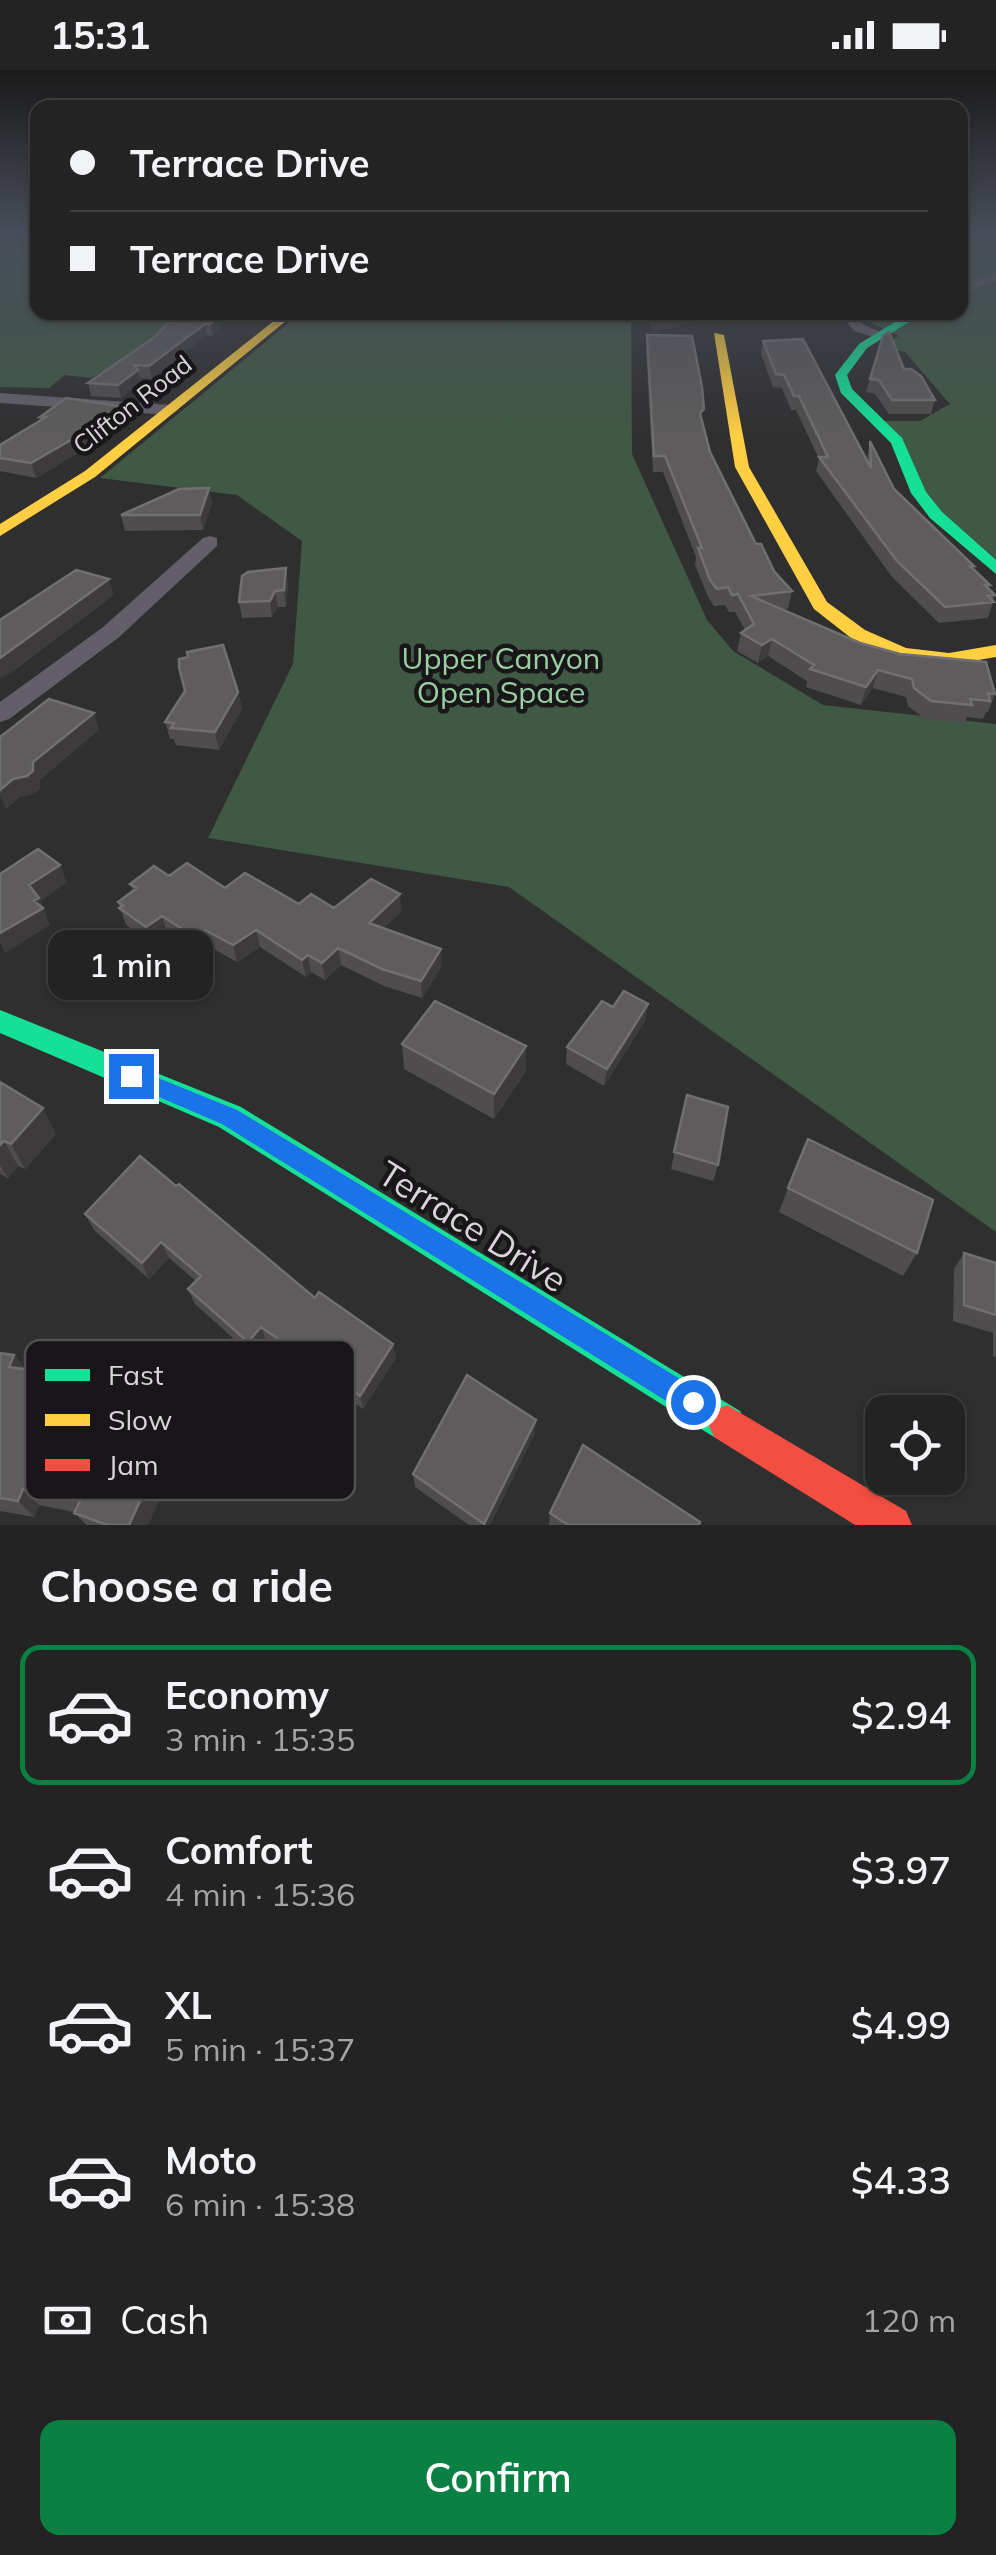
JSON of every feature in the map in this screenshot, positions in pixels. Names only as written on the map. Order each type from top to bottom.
[{"type":"street","name":"Clifton Road","points":[[0,531],[90,474],[282,320]]},
{"type":"street","points":[[853,320],[860,328],[881,334]]},
{"type":"street","points":[[906,320],[881,334],[848,362],[841,375],[846,390],[897,441],[919,493],[936,515],[996,569]]},
{"type":"street","points":[[718,336],[742,467],[820,606],[866,641],[902,654],[965,658],[996,651]]},
{"type":"street","points":[[0,398],[170,410]]},
{"type":"street","points":[[0,714],[110,633],[210,542]]},
{"type":"street","name":"Terrace Drive","points":[[0,1021],[230,1117],[892,1525]]},
{"type":"green space","points":[[0,301],[30,301],[30,320],[173,320],[163,340],[91,378],[65,375],[49,388],[0,387]]},
{"type":"green space","points":[[968,301],[996,301],[996,566],[938,515],[885,421],[920,421],[950,404],[905,352],[877,347],[899,336],[870,320],[968,320]]},
{"type":"green space","name":"Upper Canyon Open Space","points":[[292,320],[631,320],[632,454],[707,620],[733,651],[823,705],[996,724],[996,1232],[509,887],[208,838],[293,664],[302,541],[237,495],[100,478]]},
{"type":"building","points":[[170,320],[213,320],[149,366],[134,365],[138,370],[118,385],[88,383],[156,336]]},
{"type":"building","points":[[889,332],[904,369],[921,376],[935,400],[892,400],[879,380],[870,379],[883,336]]},
{"type":"building","points":[[647,335],[692,336],[702,387],[704,409],[700,413],[710,452],[756,544],[761,544],[774,571],[792,591],[751,596],[860,643],[900,654],[986,662],[995,694],[988,693],[990,701],[970,699],[972,705],[931,701],[914,688],[912,679],[878,670],[866,687],[810,669],[814,665],[772,639],[762,645],[741,633],[754,624],[738,594],[732,595],[728,587],[717,589],[710,580],[698,548],[702,548],[665,456],[654,456]]},
{"type":"building","points":[[803,339],[871,468],[870,441],[894,489],[974,566],[970,566],[990,585],[985,585],[995,595],[988,596],[994,602],[945,607],[897,561],[819,457],[828,457],[799,396],[794,396],[784,375],[776,374],[763,341]]},
{"type":"building","points":[[66,398],[119,406],[97,425],[31,463],[0,458],[0,445],[46,417],[40,417]]},
{"type":"building","points":[[209,488],[200,515],[121,515],[179,489]]},
{"type":"building","points":[[286,568],[284,590],[275,591],[270,601],[239,602],[242,576]]},
{"type":"building","points":[[76,570],[109,579],[0,658],[0,620]]},
{"type":"building","points":[[223,645],[238,692],[215,732],[171,728],[174,723],[165,722],[185,691],[179,659],[188,657],[187,652]]},
{"type":"building","points":[[49,699],[94,713],[33,762],[33,771],[27,776],[13,779],[0,790],[0,737]]},
{"type":"building","points":[[38,849],[60,865],[29,885],[39,898],[34,901],[43,908],[0,933],[0,874]]},
{"type":"building","points":[[187,863],[225,888],[245,873],[299,904],[311,894],[334,908],[371,879],[400,894],[369,923],[441,949],[421,981],[382,969],[338,948],[322,963],[308,955],[302,960],[256,930],[233,945],[205,930],[196,938],[162,916],[146,927],[119,908],[123,906],[118,902],[137,888],[130,884],[154,866],[169,876]]},
{"type":"building","points":[[624,991],[648,1004],[607,1069],[567,1047],[602,1001],[613,1007]]},
{"type":"building","points":[[435,1001],[526,1046],[494,1094],[402,1044]]},
{"type":"building","points":[[0,1082],[43,1108],[11,1144],[4,1141],[0,1145]]},
{"type":"building","points":[[687,1095],[728,1107],[718,1165],[674,1152]]},
{"type":"building","points":[[808,1139],[933,1200],[917,1253],[788,1188]]},
{"type":"building","points":[[140,1156],[315,1298],[319,1292],[393,1344],[360,1396],[355,1393],[355,1340],[280,1340],[261,1327],[246,1340],[188,1289],[201,1276],[161,1242],[142,1263],[85,1214]]},
{"type":"building","points":[[964,1253],[996,1263],[996,1315],[964,1305]]},
{"type":"building","points":[[0,1353],[14,1355],[9,1367],[25,1369],[25,1489],[18,1501],[0,1498]]},
{"type":"building","points":[[467,1375],[536,1420],[484,1524],[413,1474]]},
{"type":"building","points":[[583,1445],[700,1522],[699,1525],[568,1525],[550,1513]]},
{"type":"building","points":[[80,1500],[141,1500],[129,1525],[107,1525],[74,1513]]},
{"type":"traffic: fast","points":[[907,320],[863,346],[841,375],[846,390],[897,441],[919,493],[936,515],[996,569]]},
{"type":"traffic: fast","points":[[0,1021],[230,1117],[727,1424]]},
{"type":"traffic: slow","points":[[0,531],[90,474],[282,320]]},
{"type":"traffic: slow","points":[[718,335],[742,467],[820,605],[858,634],[902,653],[949,659],[996,651]]},
{"type":"traffic: jam","points":[[727,1424],[892,1525]]},
{"type":"route","points":[[131,1076],[230,1117],[693,1402]]}]
